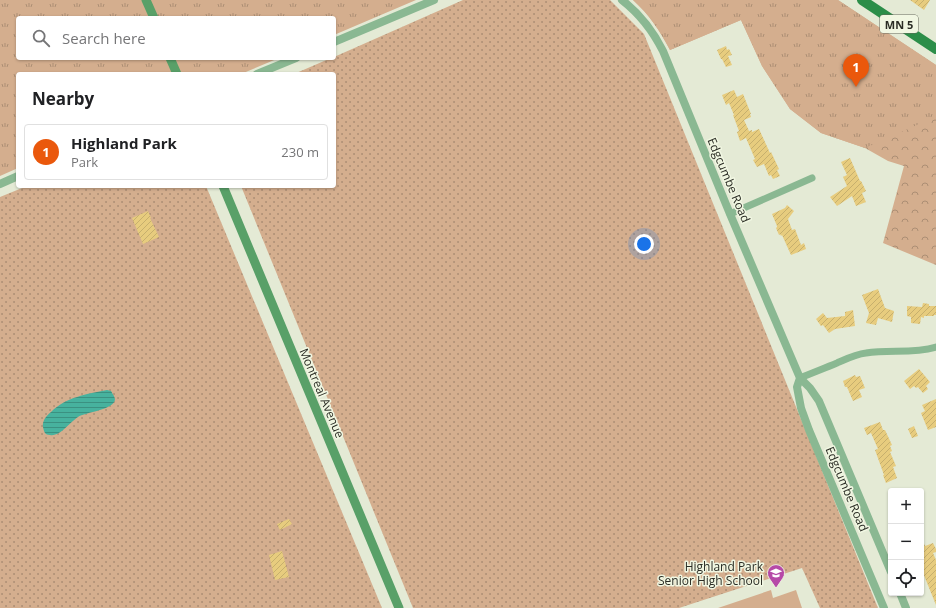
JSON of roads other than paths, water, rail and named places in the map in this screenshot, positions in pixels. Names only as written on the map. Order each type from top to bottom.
[{"type":"main road","points":[[146,0],[153,16]]},
{"type":"main road","name":"MN 5","points":[[862,0],[936,49]]},
{"type":"main road","points":[[171,60],[176,72]]},
{"type":"main road","name":"Montreal Avenue","points":[[224,188],[399,608]]},
{"type":"street","points":[[336,41],[434,0]]},
{"type":"street","name":"Edgcumbe Road","points":[[622,0],[635,11],[649,28],[663,52],[800,378],[810,388],[819,401],[888,565]]},
{"type":"street","points":[[262,72],[291,60]]},
{"type":"street","points":[[0,184],[16,177]]},
{"type":"street","points":[[730,214],[812,178]]},
{"type":"street","points":[[800,378],[850,357],[864,353],[875,351],[909,351],[936,347]]},
{"type":"street","name":"Edgcumbe Road","points":[[800,378],[797,387],[801,408],[809,430],[884,608]]},
{"type":"street","points":[[901,596],[906,608]]},
{"type":"water","points":[[107,390],[111,391],[115,398],[114,403],[110,406],[78,417],[57,434],[50,435],[45,433],[43,427],[44,421],[57,407],[77,397]]},
{"type":"place","name":"Highland Park","points":[[856,87]]},
{"type":"place","name":"Highland Park Senior High School","points":[[776,588]]}]
